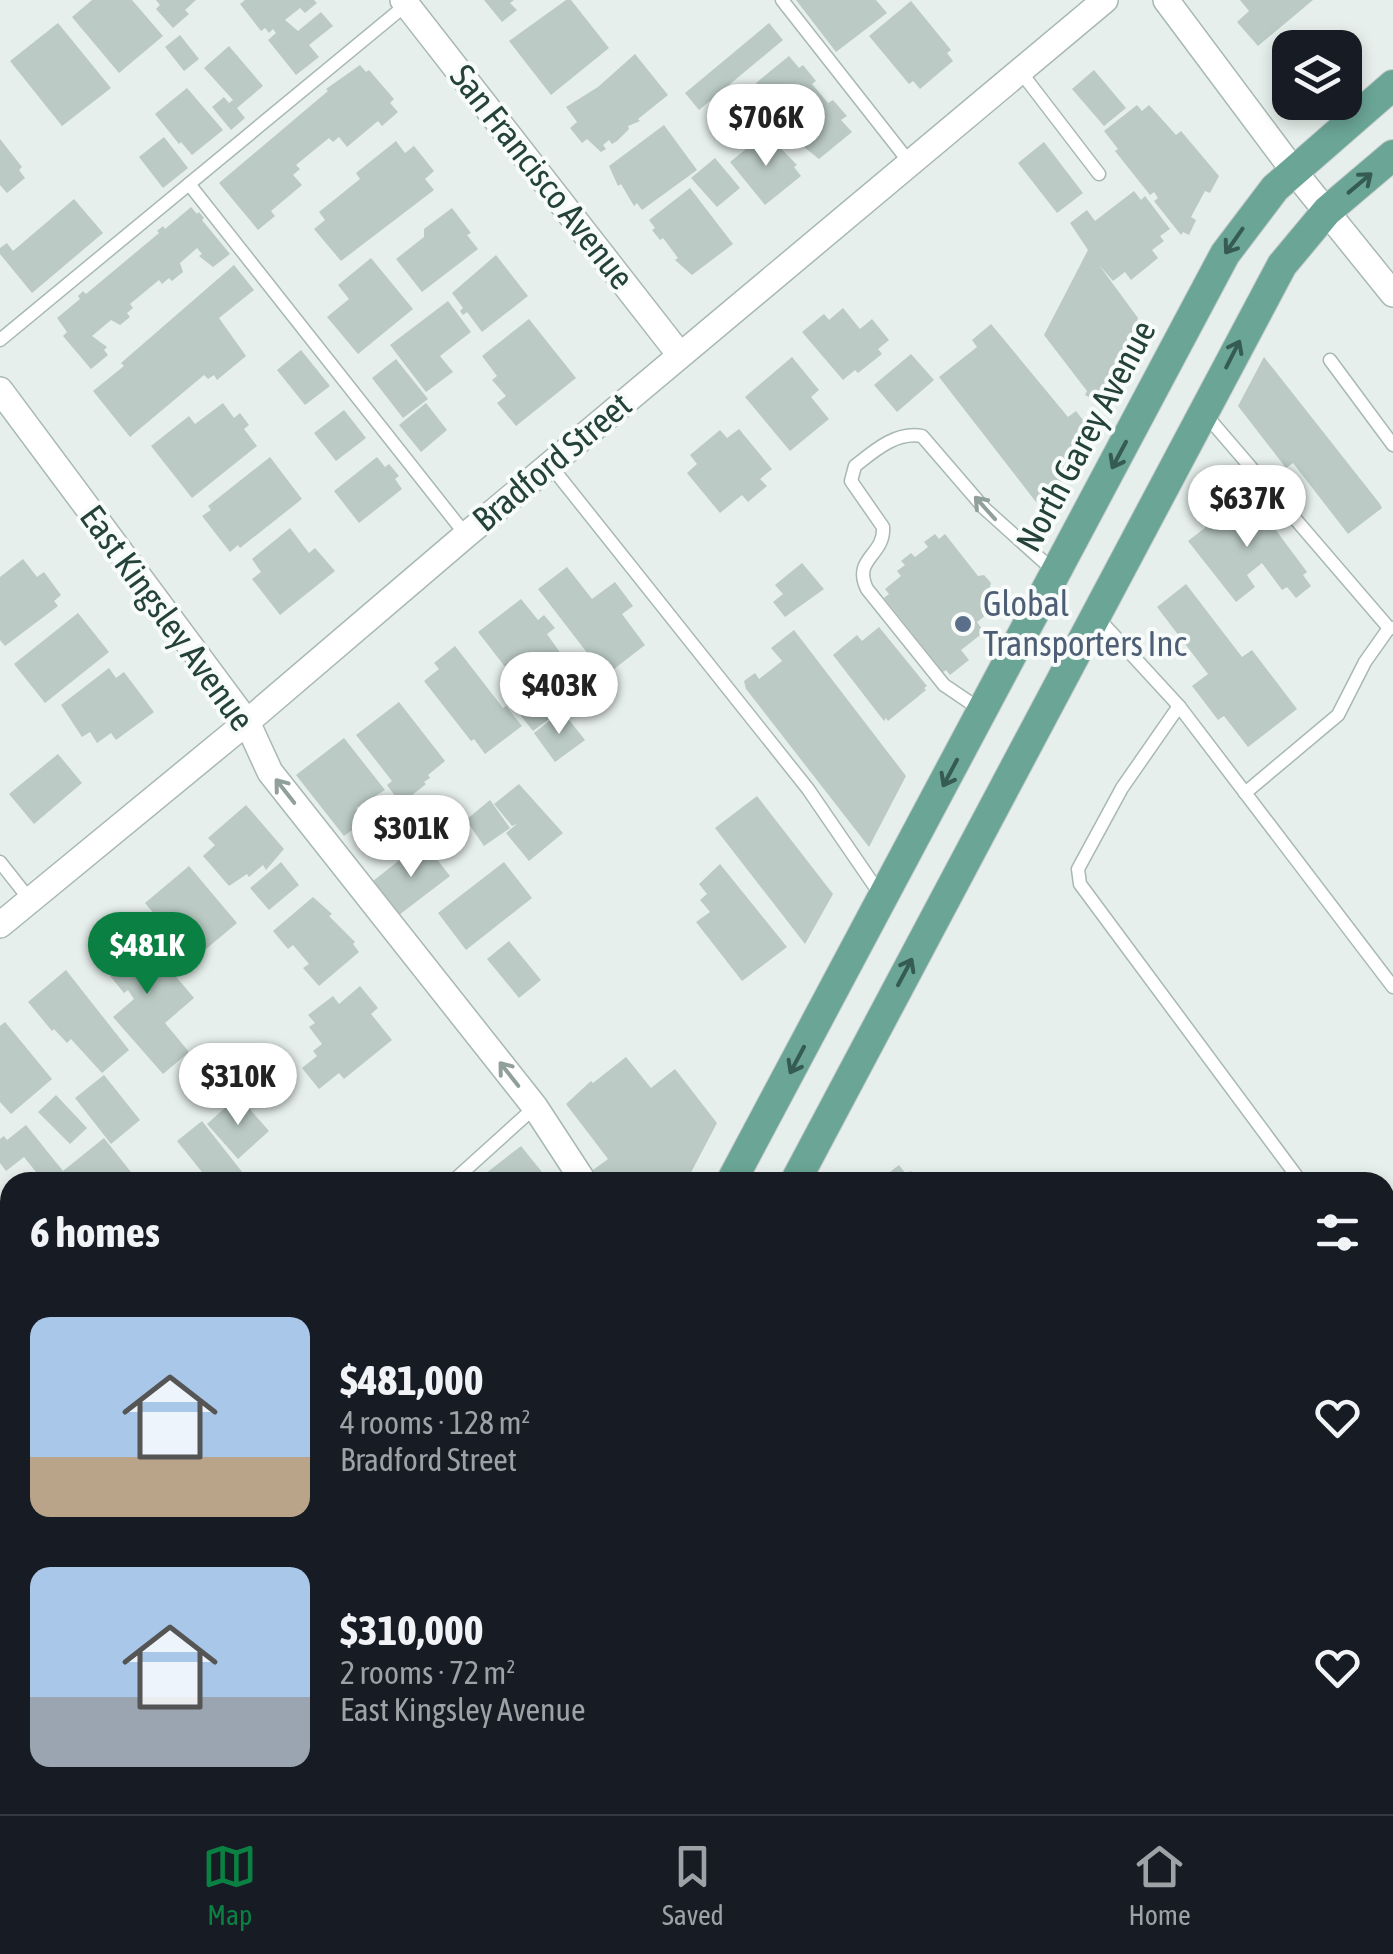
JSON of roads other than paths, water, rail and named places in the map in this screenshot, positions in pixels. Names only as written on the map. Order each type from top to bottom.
[{"type":"main road","name":"North Garey Avenue","points":[[736,1172],[1225,254],[1254,212],[1293,170],[1393,86]]},
{"type":"main road","points":[[800,1172],[1282,265],[1327,212],[1393,155]]},
{"type":"street","name":"Bradford Street","points":[[0,925],[248,722],[466,534],[1106,0]]},
{"type":"street","points":[[1166,0],[1293,170],[1393,294]]},
{"type":"street","name":"San Francisco Avenue","points":[[407,1],[680,355]]},
{"type":"street","name":"East Kingsley Avenue","points":[[0,390],[248,722],[270,772],[536,1108],[578,1172]]},
{"type":"lane","points":[[782,0],[910,163]]},
{"type":"lane","points":[[0,340],[407,1]]},
{"type":"lane","points":[[1020,71],[1099,174]]},
{"type":"lane","points":[[189,184],[466,534]]},
{"type":"lane","points":[[1330,360],[1393,445]]},
{"type":"lane","points":[[1203,412],[1391,628],[1366,662],[1338,715],[1245,793]]},
{"type":"lane","points":[[983,711],[944,684],[867,589],[862,569],[884,536],[883,527],[852,481],[855,466],[884,444],[912,434],[922,436],[984,508],[1056,573]]},
{"type":"lane","points":[[550,464],[808,788],[883,899]]},
{"type":"lane","points":[[1094,614],[1179,706],[1393,987]]},
{"type":"lane","points":[[1179,706],[1122,788],[1078,869],[1080,884],[1293,1172]]},
{"type":"lane","points":[[0,862],[30,900]]},
{"type":"lane","points":[[463,1172],[536,1108]]},
{"type":"place","name":"Global Transporters Inc","points":[[963,624]]}]
